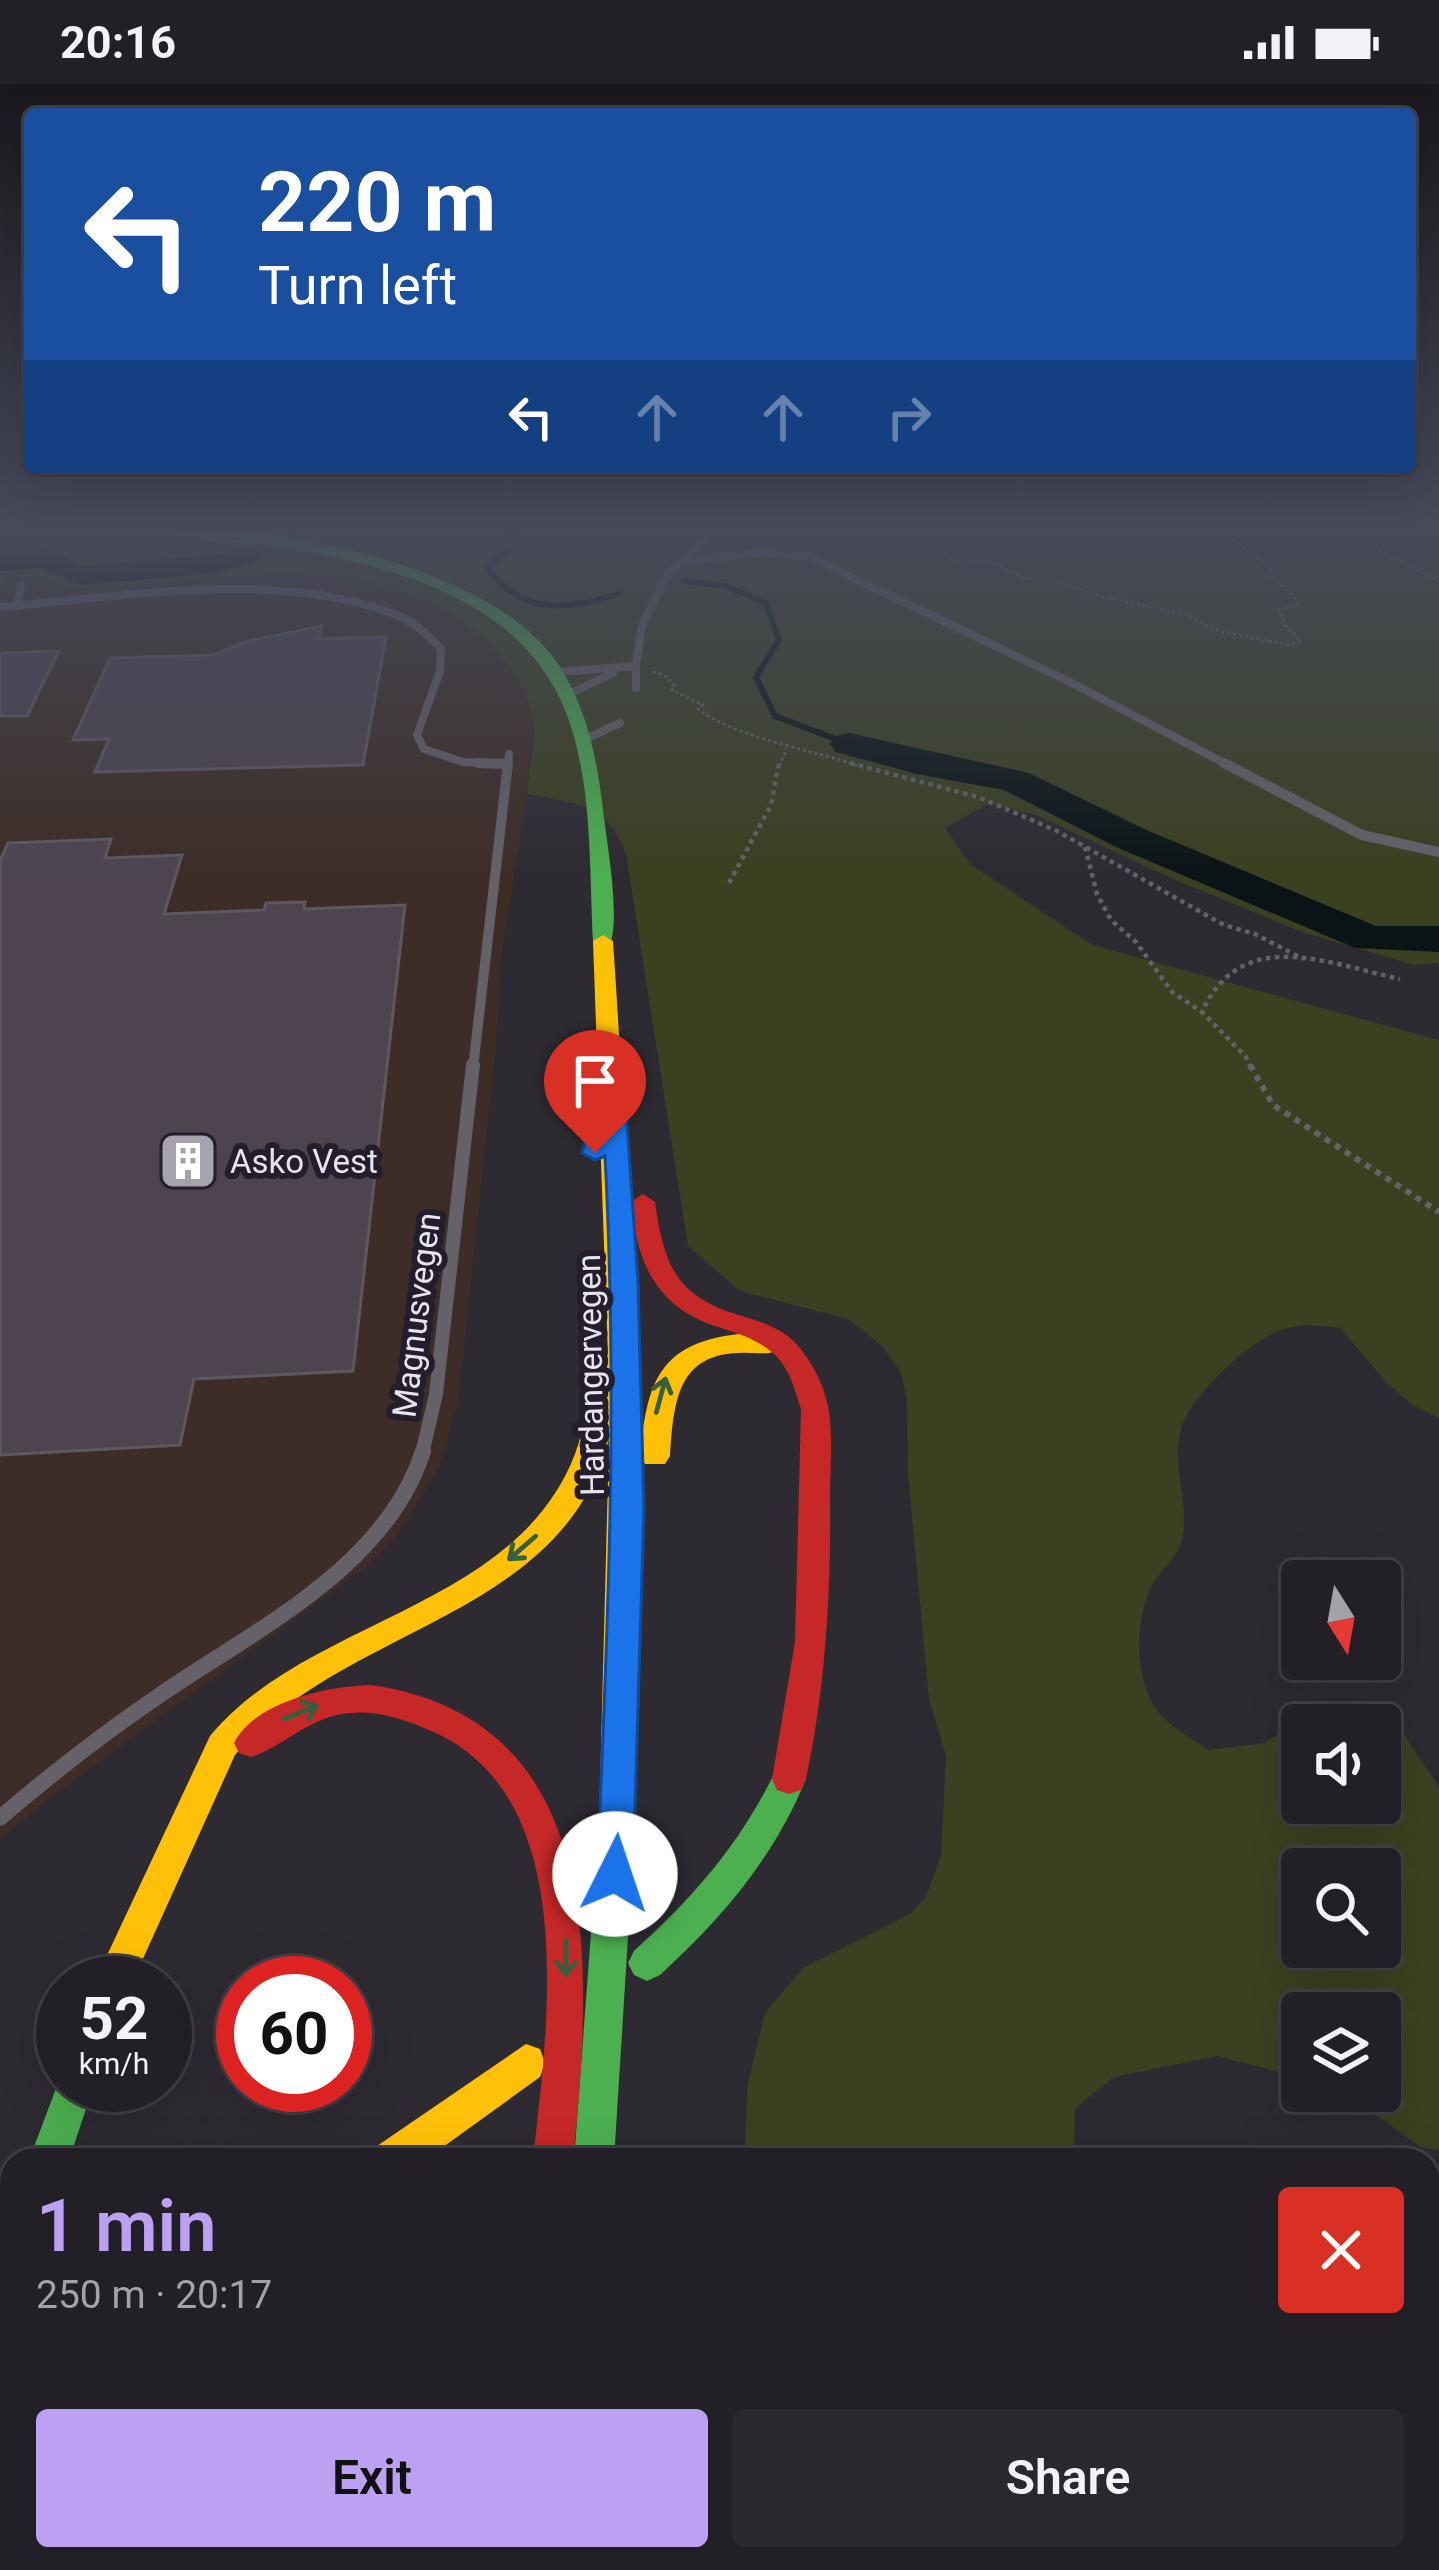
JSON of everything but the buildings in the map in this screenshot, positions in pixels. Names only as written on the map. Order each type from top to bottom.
[{"type":"main road","name":"Hardangervegen","points":[[528,643],[563,683],[581,741],[606,995],[628,1360],[623,1758],[595,2148]]},
{"type":"main road","points":[[606,995],[631,1075],[646,1230],[665,1282],[704,1310],[767,1332],[785,1345],[805,1365],[815,1408],[811,1641],[799,1745],[770,1828],[738,1873],[647,1964]]},
{"type":"main road","points":[[126,1956],[223,1746],[241,1718],[274,1690],[470,1587],[530,1542],[571,1493],[594,1439],[599,1404],[602,1274],[595,1153],[612,1080]]},
{"type":"main road","points":[[655,1480],[656,1409],[665,1376],[682,1358],[726,1340],[785,1345]]},
{"type":"main road","points":[[623,1758],[653,1672]]},
{"type":"main road","points":[[209,1782],[269,1726],[344,1700],[370,1699],[418,1709],[461,1731],[505,1765],[545,1832],[564,1905],[565,1991],[555,2148]]},
{"type":"main road","points":[[408,2148],[526,2063]]},
{"type":"main road","points":[[53,2148],[65,2112]]},
{"type":"lane","name":"Magnusvegen","points":[[0,1818],[125,1718],[326,1576],[378,1532],[400,1504],[429,1435],[509,759],[463,762],[437,756],[419,743],[420,723],[440,670],[437,643]]},
{"type":"lane","points":[[636,688],[639,643]]},
{"type":"lane","points":[[989,643],[1362,835],[1439,852]]},
{"type":"lane","points":[[563,683],[636,665]]},
{"type":"lane","points":[[563,683],[621,670]]},
{"type":"lane","points":[[581,741],[620,722]]},
{"type":"path","points":[[636,665],[663,674],[675,686],[672,690],[703,705],[698,709],[712,720],[743,728],[787,749],[810,749],[892,777],[978,797],[1085,847],[1224,925],[1255,934],[1303,959]]},
{"type":"path","points":[[729,883],[752,832],[771,808],[784,777],[779,762],[787,749]]},
{"type":"path","points":[[1085,847],[1097,894],[1111,920],[1149,957],[1172,992],[1202,1012],[1246,1057],[1273,1105],[1439,1212]]},
{"type":"path","points":[[1202,1012],[1209,989],[1230,971],[1267,956],[1400,979]]},
{"type":"shaded area","points":[[0,643],[489,643],[526,694],[533,721],[527,794],[502,952],[458,1403],[438,1469],[396,1537],[365,1568],[46,1801],[0,1840]]},
{"type":"green space","points":[[488,643],[1439,643],[1439,963],[1414,965],[1305,933],[1036,815],[987,804],[945,828],[970,864],[1092,945],[1439,1040],[1439,1418],[1414,1406],[1388,1384],[1340,1328],[1291,1327],[1250,1348],[1195,1402],[1181,1429],[1182,1539],[1146,1600],[1140,1653],[1153,1704],[1168,1722],[1208,1750],[1265,1743],[1281,1732],[1281,1824],[1401,1824],[1401,1730],[1439,1787],[1439,2148],[1420,2147],[1372,2112],[1401,2112],[1401,1992],[1281,1992],[1281,2072],[1218,2056],[1114,2077],[1075,2108],[1074,2148],[745,2148],[748,2083],[765,2013],[803,1968],[910,1914],[926,1897],[941,1855],[946,1756],[929,1699],[908,1473],[907,1400],[901,1373],[882,1346],[848,1319],[740,1291],[688,1246],[626,854],[599,814],[575,803],[527,794],[533,721],[514,674]]},
{"type":"waterway","points":[[777,643],[756,677],[775,716],[849,744]]},
{"type":"waterway","points":[[849,744],[917,763],[1015,781],[1130,838],[1370,939],[1439,939]]},
{"type":"traffic: fast","points":[[529,643],[548,662],[575,714],[583,741],[593,798],[603,941]]},
{"type":"traffic: fast","points":[[647,1963],[730,1880],[763,1833],[789,1779]]},
{"type":"traffic: fast","points":[[595,2148],[617,1826]]},
{"type":"traffic: fast","points":[[53,2148],[65,2112]]},
{"type":"traffic: slow","points":[[603,941],[622,1384],[617,1826]]},
{"type":"traffic: slow","points":[[655,1456],[662,1401],[680,1365],[714,1346],[770,1344]]},
{"type":"traffic: slow","points":[[125,1956],[222,1746],[249,1716],[278,1692],[489,1576],[549,1523],[573,1491],[590,1454],[602,1363]]},
{"type":"traffic: slow","points":[[408,2148],[526,2063]]},
{"type":"traffic: jam","points":[[643,1202],[653,1258],[679,1297],[699,1311],[766,1335],[786,1349],[802,1372],[815,1409],[811,1642],[789,1779]]},
{"type":"traffic: jam","points":[[251,1743],[307,1709],[371,1699],[393,1702],[459,1728],[512,1777],[539,1825],[556,1877],[565,1933],[564,2048],[554,2148]]},
{"type":"place","name":"Asko Vest","points":[[188,1161]]},
{"type":"route","points":[[595,1153],[612,1080],[625,1282],[629,1509],[615,1874]]}]
